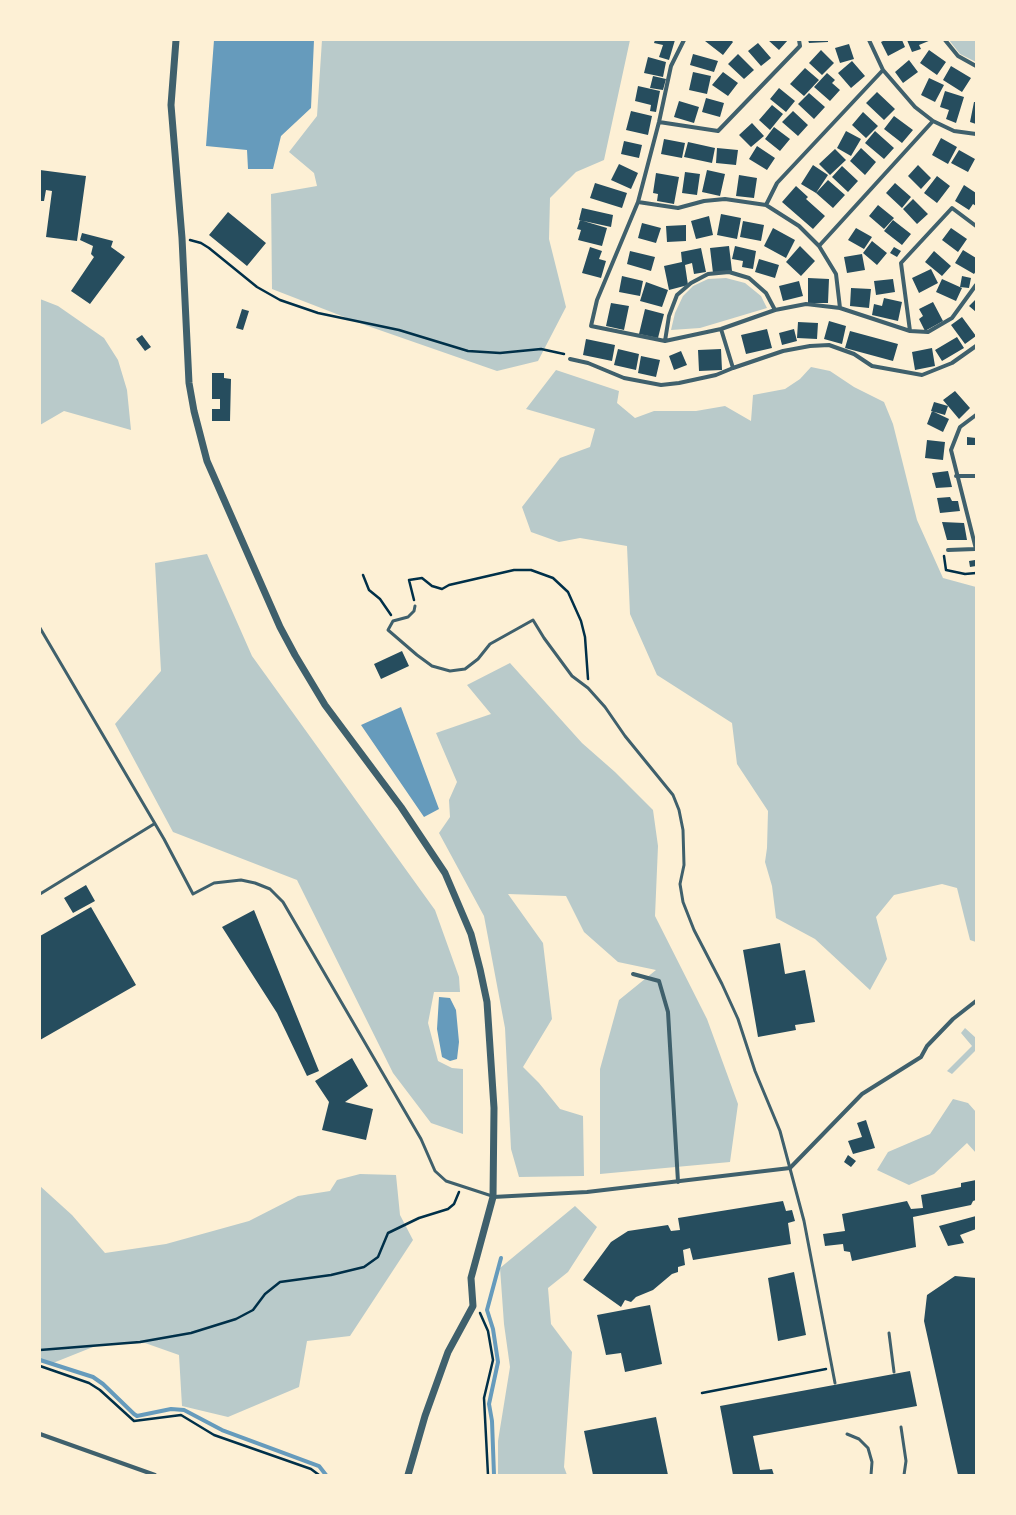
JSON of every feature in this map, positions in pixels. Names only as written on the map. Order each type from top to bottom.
[{"type":"street","points":[[176,40],[170,105],[182,238],[189,383],[200,438],[207,462],[295,655],[325,705],[401,806],[445,873],[470,934],[480,969],[490,1033],[494,1108],[493,1197],[471,1278],[473,1306],[448,1352],[425,1416],[408,1475]]},
{"type":"street","points":[[684,40],[672,66],[638,202],[597,300],[590,326],[665,341],[721,329],[776,310],[806,304],[840,308],[910,331],[928,332],[952,318],[976,285]]},
{"type":"street","points":[[659,122],[718,132],[800,46],[799,40]]},
{"type":"street","points":[[870,40],[883,70],[915,107],[933,121],[954,131],[976,134]]},
{"type":"street","points":[[945,40],[958,56],[976,66]]},
{"type":"street","points":[[766,205],[777,182],[883,70]]},
{"type":"street","points":[[819,246],[933,121]]},
{"type":"street","points":[[638,202],[678,208],[704,201],[725,198],[766,205],[799,226],[819,246],[836,274],[840,308]]},
{"type":"street","points":[[910,331],[901,263],[952,208],[976,226]]},
{"type":"street","points":[[665,341],[669,316],[677,294],[691,283],[708,274],[729,272],[749,278],[766,293],[776,310]]},
{"type":"street","points":[[721,329],[733,368]]},
{"type":"street","points":[[570,359],[588,363],[624,378],[661,385],[679,383],[716,375],[783,351],[810,346],[828,345],[854,354],[872,366],[922,375],[952,363],[976,346]]},
{"type":"street","points":[[948,550],[976,549],[956,476],[951,450],[960,427],[976,415]]},
{"type":"street","points":[[956,476],[976,476]]},
{"type":"street","points":[[633,974],[659,981],[668,1012],[678,1182]]},
{"type":"street","points":[[493,1197],[587,1192],[790,1168],[862,1094],[921,1057],[927,1046],[953,1019],[976,1001]]},
{"type":"street","points":[[40,1434],[155,1475]]},
{"type":"lane","points":[[416,606],[414,611],[408,617],[394,621],[388,630],[392,635],[432,666],[450,671],[465,669],[478,659],[490,644],[533,620],[544,638],[572,676],[588,688],[673,795],[679,810],[683,830],[684,865],[680,884],[684,902],[694,930],[738,1019],[755,1071],[780,1131],[804,1221],[835,1383]]},
{"type":"lane","points":[[40,628],[193,894],[214,883],[241,880],[255,883],[270,889],[283,902],[421,1139],[435,1171],[446,1181],[493,1197]]},
{"type":"lane","points":[[40,894],[154,824]]},
{"type":"lane","points":[[889,1333],[894,1372]]},
{"type":"lane","points":[[901,1427],[906,1461],[904,1475]]},
{"type":"lane","points":[[847,1434],[859,1438],[868,1448],[872,1462],[871,1475]]},
{"type":"path","points":[[182,238],[201,243],[209,248],[257,287],[280,300],[318,313],[399,330],[468,351],[500,353],[540,349],[571,356],[570,359]]},
{"type":"path","points":[[948,550],[944,554],[946,570],[965,574],[976,573]]},
{"type":"path","points":[[416,606],[410,589],[409,580],[422,578],[432,586],[442,589],[449,585],[514,570],[531,570],[553,578],[568,592],[581,621],[585,637],[588,688]]},
{"type":"path","points":[[363,575],[369,590],[380,599],[388,609],[394,621]]},
{"type":"path","points":[[40,1350],[140,1342],[197,1331],[246,1315],[253,1310],[264,1294],[280,1282],[331,1275],[364,1267],[371,1263],[378,1257],[388,1233],[419,1218],[448,1209],[454,1204],[461,1186]]},
{"type":"path","points":[[473,1306],[481,1314],[488,1331],[493,1360],[484,1398],[488,1475]]},
{"type":"path","points":[[40,1366],[89,1383],[100,1390],[134,1421],[181,1415],[214,1435],[311,1469],[319,1475]]},
{"type":"path","points":[[702,1393],[832,1368]]},
{"type":"shaded area","points":[[322,40],[630,40],[604,160],[576,172],[550,198],[549,239],[566,307],[538,361],[497,371],[365,325],[272,289],[271,194],[317,186],[314,173],[289,152],[317,116]]},
{"type":"shaded area","points":[[949,40],[976,40],[976,62],[960,54]]},
{"type":"shaded area","points":[[726,278],[745,283],[761,296],[767,308],[700,328],[671,330],[675,313],[683,296],[693,286],[708,279]]},
{"type":"shaded area","points":[[40,299],[58,306],[104,338],[118,360],[127,390],[131,430],[64,411],[40,425]]},
{"type":"shaded area","points":[[811,367],[830,371],[854,387],[884,402],[893,424],[917,520],[943,578],[976,587],[976,942],[970,940],[957,888],[942,884],[894,895],[876,917],[887,959],[870,990],[815,939],[776,918],[772,886],[765,862],[768,811],[737,764],[732,723],[657,675],[630,614],[627,546],[580,538],[559,542],[531,532],[522,507],[560,458],[590,447],[595,429],[526,409],[556,370],[619,391],[617,403],[635,418],[654,411],[696,411],[725,406],[751,421],[753,395],[785,389],[800,379]]},
{"type":"shaded area","points":[[207,554],[252,656],[435,910],[459,977],[460,992],[434,992],[428,1023],[438,1061],[452,1068],[463,1069],[463,1134],[431,1123],[393,1073],[297,880],[173,832],[115,724],[161,671],[155,563]]},
{"type":"shaded area","points":[[510,663],[582,743],[615,772],[653,810],[658,846],[655,916],[707,1019],[738,1104],[730,1162],[600,1174],[600,1069],[619,1000],[656,970],[618,962],[584,932],[566,896],[508,894],[543,943],[552,1019],[523,1067],[539,1083],[560,1109],[583,1116],[584,1176],[519,1177],[511,1149],[505,1028],[484,916],[439,833],[450,817],[449,800],[457,782],[436,733],[491,714],[467,685]]},
{"type":"shaded area","points":[[965,1028],[976,1038],[976,1050],[952,1074],[947,1071],[972,1046],[961,1033]]},
{"type":"shaded area","points":[[953,1099],[968,1103],[976,1112],[976,1153],[967,1143],[934,1174],[909,1185],[877,1170],[888,1152],[930,1134]]},
{"type":"shaded area","points":[[360,1174],[396,1175],[400,1215],[413,1240],[350,1336],[307,1341],[299,1387],[228,1417],[182,1406],[179,1355],[145,1343],[98,1345],[53,1363],[40,1359],[40,1186],[72,1215],[105,1253],[166,1244],[249,1221],[298,1196],[330,1191],[337,1180]]},
{"type":"shaded area","points":[[575,1206],[597,1227],[568,1272],[548,1288],[551,1324],[572,1352],[564,1467],[567,1475],[498,1475],[498,1441],[510,1367],[504,1324],[500,1268]]},
{"type":"water","points":[[214,40],[314,40],[311,108],[281,136],[273,169],[248,169],[247,150],[206,146]]},
{"type":"water","points":[[401,707],[439,809],[424,817],[361,725]]},
{"type":"water","points":[[439,997],[450,998],[456,1010],[459,1042],[457,1059],[450,1061],[442,1057],[437,1029]]},
{"type":"building","points":[[655,40],[675,40],[669,60],[659,57],[663,45],[654,43]]},
{"type":"building","points":[[731,40],[733,42],[723,55],[705,41]]},
{"type":"building","points":[[768,40],[788,40],[779,50]]},
{"type":"building","points":[[808,40],[828,40],[828,42],[809,43]]},
{"type":"building","points":[[885,40],[902,40],[905,47],[888,56],[881,42]]},
{"type":"building","points":[[907,40],[931,40],[919,45],[921,49],[912,52]]},
{"type":"building","points":[[758,43],[771,58],[761,66],[748,51]]},
{"type":"building","points":[[849,44],[854,59],[840,63],[835,48]]},
{"type":"building","points":[[821,50],[834,63],[822,75],[809,63]]},
{"type":"building","points":[[929,50],[946,62],[937,75],[920,63]]},
{"type":"building","points":[[693,54],[718,61],[714,72],[690,65]]},
{"type":"building","points":[[738,54],[754,70],[744,79],[728,64]]},
{"type":"building","points":[[648,57],[666,62],[663,77],[644,73]]},
{"type":"building","points":[[909,60],[918,72],[903,83],[895,72]]},
{"type":"building","points":[[852,61],[865,76],[851,88],[838,73]]},
{"type":"building","points":[[951,66],[971,78],[962,92],[943,80]]},
{"type":"building","points":[[805,68],[819,80],[804,96],[790,84]]},
{"type":"building","points":[[693,72],[711,76],[707,94],[689,90]]},
{"type":"building","points":[[723,72],[738,83],[728,96],[712,85]]},
{"type":"building","points":[[827,73],[835,80],[832,83],[840,90],[830,101],[814,87]]},
{"type":"building","points":[[653,76],[666,79],[663,90],[650,88]]},
{"type":"building","points":[[929,78],[944,85],[935,102],[921,95]]},
{"type":"building","points":[[638,86],[660,91],[656,112],[650,111],[651,105],[635,101]]},
{"type":"building","points":[[779,88],[795,101],[786,112],[770,99]]},
{"type":"building","points":[[945,91],[964,97],[956,123],[946,119],[949,110],[940,107]]},
{"type":"building","points":[[877,92],[895,109],[884,120],[866,103]]},
{"type":"building","points":[[809,93],[825,107],[814,119],[798,104]]},
{"type":"building","points":[[706,98],[724,103],[720,117],[702,112]]},
{"type":"building","points":[[679,101],[699,107],[694,123],[674,117]]},
{"type":"building","points":[[974,102],[976,102],[976,124],[970,122]]},
{"type":"building","points":[[772,105],[783,114],[770,130],[759,120]]},
{"type":"building","points":[[631,111],[652,116],[648,135],[626,130]]},
{"type":"building","points":[[793,111],[808,125],[798,136],[782,122]]},
{"type":"building","points":[[863,112],[878,126],[866,138],[852,125]]},
{"type":"building","points":[[894,116],[913,130],[902,143],[884,129]]},
{"type":"building","points":[[752,123],[764,136],[751,147],[739,135]]},
{"type":"building","points":[[774,127],[790,139],[780,151],[765,139]]},
{"type":"building","points":[[846,131],[861,139],[851,156],[837,148]]},
{"type":"building","points":[[875,131],[894,148],[884,159],[865,143]]},
{"type":"building","points":[[941,138],[957,147],[948,164],[932,155]]},
{"type":"building","points":[[664,139],[685,143],[682,158],[661,154]]},
{"type":"building","points":[[624,141],[642,145],[639,158],[621,154]]},
{"type":"building","points":[[688,142],[715,148],[712,163],[684,157]]},
{"type":"building","points":[[757,146],[775,158],[767,170],[749,159]]},
{"type":"building","points":[[717,148],[738,150],[736,165],[716,163]]},
{"type":"building","points":[[861,148],[876,162],[865,175],[850,161]]},
{"type":"building","points":[[835,149],[846,160],[830,175],[819,164]]},
{"type":"building","points":[[959,150],[975,159],[968,172],[951,163]]},
{"type":"building","points":[[619,164],[638,173],[631,189],[611,180]]},
{"type":"building","points":[[813,165],[828,175],[816,193],[801,184]]},
{"type":"building","points":[[918,165],[931,178],[921,189],[908,176]]},
{"type":"building","points":[[842,166],[858,181],[848,192],[832,177]]},
{"type":"building","points":[[40,170],[86,176],[77,241],[46,237],[52,191],[46,190],[44,201],[40,201]]},
{"type":"building","points":[[707,170],[725,174],[720,196],[702,192]]},
{"type":"building","points":[[685,172],[700,174],[697,195],[682,193]]},
{"type":"building","points":[[656,173],[679,177],[674,204],[657,201],[658,194],[653,193]]},
{"type":"building","points":[[739,175],[757,178],[754,198],[736,196]]},
{"type":"building","points":[[937,176],[950,186],[937,203],[924,193]]},
{"type":"building","points":[[828,180],[845,195],[833,208],[816,193]]},
{"type":"building","points":[[595,183],[627,193],[622,208],[590,198]]},
{"type":"building","points":[[895,183],[911,197],[902,208],[886,193]]},
{"type":"building","points":[[964,185],[976,193],[976,206],[973,204],[969,210],[955,201]]},
{"type":"building","points":[[796,186],[808,197],[806,199],[825,216],[813,229],[782,202]]},
{"type":"building","points":[[913,199],[928,214],[917,224],[903,209]]},
{"type":"building","points":[[878,205],[894,218],[884,229],[869,216]]},
{"type":"building","points":[[582,208],[613,215],[611,227],[579,220]]},
{"type":"building","points":[[228,212],[266,243],[247,266],[209,235]]},
{"type":"building","points":[[721,214],[741,218],[737,239],[717,235]]},
{"type":"building","points":[[709,216],[713,235],[696,239],[691,221]]},
{"type":"building","points":[[580,220],[607,228],[602,246],[578,240],[581,230],[577,229]]},
{"type":"building","points":[[893,220],[911,234],[902,245],[884,231]]},
{"type":"building","points":[[743,221],[764,225],[761,241],[740,237]]},
{"type":"building","points":[[642,223],[661,228],[656,243],[638,238]]},
{"type":"building","points":[[686,225],[686,241],[667,242],[666,226]]},
{"type":"building","points":[[773,228],[795,240],[786,258],[764,246]]},
{"type":"building","points":[[856,228],[872,237],[864,249],[848,240]]},
{"type":"building","points":[[951,228],[967,239],[958,252],[942,240]]},
{"type":"building","points":[[82,233],[113,241],[111,247],[125,257],[90,304],[71,291],[94,257],[91,254],[93,246],[80,240]]},
{"type":"building","points":[[872,241],[887,253],[877,265],[863,253]]},
{"type":"building","points":[[729,246],[732,271],[713,273],[710,248]]},
{"type":"building","points":[[735,246],[756,251],[753,269],[742,267],[743,261],[732,259]]},
{"type":"building","points":[[800,246],[815,261],[801,276],[786,262]]},
{"type":"building","points":[[590,247],[602,251],[599,259],[606,261],[601,278],[582,273]]},
{"type":"building","points":[[894,247],[901,251],[897,257],[890,253]]},
{"type":"building","points":[[701,248],[706,272],[694,274],[692,263],[685,265],[688,285],[669,290],[664,266],[682,262],[681,252]]},
{"type":"building","points":[[963,250],[976,258],[976,271],[974,274],[955,263]]},
{"type":"building","points":[[630,251],[655,257],[651,271],[627,264]]},
{"type":"building","points":[[934,251],[951,266],[942,276],[925,262]]},
{"type":"building","points":[[862,254],[865,270],[847,273],[844,257]]},
{"type":"building","points":[[759,259],[779,265],[775,278],[755,272]]},
{"type":"building","points":[[931,269],[938,283],[919,293],[912,278]]},
{"type":"building","points":[[622,276],[643,281],[640,296],[619,292]]},
{"type":"building","points":[[962,276],[971,278],[969,288],[960,287]]},
{"type":"building","points":[[808,278],[829,279],[828,303],[808,303]]},
{"type":"building","points":[[893,279],[895,292],[876,295],[874,281]]},
{"type":"building","points":[[942,279],[962,288],[956,301],[936,292]]},
{"type":"building","points":[[799,281],[803,296],[783,301],[779,286]]},
{"type":"building","points":[[646,282],[668,290],[662,307],[640,301]]},
{"type":"building","points":[[851,288],[871,289],[869,308],[850,306]]},
{"type":"building","points":[[884,298],[902,302],[898,321],[872,315],[874,304],[882,306]]},
{"type":"building","points":[[976,299],[976,312],[969,306]]},
{"type":"building","points":[[933,302],[943,321],[925,331],[919,319],[923,316],[919,309]]},
{"type":"building","points":[[611,303],[629,306],[624,330],[606,326]]},
{"type":"building","points":[[242,309],[249,311],[243,330],[236,328]]},
{"type":"building","points":[[645,309],[664,314],[658,338],[639,334]]},
{"type":"building","points":[[962,317],[976,336],[965,344],[951,325]]},
{"type":"building","points":[[829,321],[846,326],[842,344],[824,339]]},
{"type":"building","points":[[798,322],[818,323],[817,339],[797,338]]},
{"type":"building","points":[[767,329],[772,348],[746,354],[741,335]]},
{"type":"building","points":[[794,329],[797,341],[782,345],[779,333]]},
{"type":"building","points":[[850,331],[898,344],[893,361],[845,348]]},
{"type":"building","points":[[142,335],[151,347],[145,351],[136,339]]},
{"type":"building","points":[[957,337],[964,348],[942,361],[935,350]]},
{"type":"building","points":[[586,339],[615,345],[612,361],[583,355]]},
{"type":"building","points":[[932,348],[935,366],[915,370],[912,352]]},
{"type":"building","points":[[618,349],[639,354],[636,370],[614,365]]},
{"type":"building","points":[[721,349],[722,370],[699,371],[698,350]]},
{"type":"building","points":[[681,351],[687,365],[674,370],[669,356]]},
{"type":"building","points":[[641,356],[660,360],[656,377],[638,373]]},
{"type":"building","points":[[212,373],[224,373],[224,378],[231,379],[230,421],[212,421],[212,409],[220,409],[220,399],[212,399]]},
{"type":"building","points":[[955,391],[970,408],[959,419],[943,400]]},
{"type":"building","points":[[934,402],[948,406],[945,415],[931,411]]},
{"type":"building","points":[[932,411],[949,419],[943,432],[927,424]]},
{"type":"building","points":[[967,437],[976,438],[976,445],[967,445]]},
{"type":"building","points":[[927,440],[945,442],[943,460],[925,458]]},
{"type":"building","points":[[948,471],[952,487],[936,488],[932,473]]},
{"type":"building","points":[[950,497],[952,501],[958,501],[960,511],[940,513],[937,498]]},
{"type":"building","points":[[942,522],[964,523],[967,540],[947,540]]},
{"type":"building","points":[[975,560],[976,566],[970,567],[969,561]]},
{"type":"building","points":[[402,651],[409,666],[381,679],[374,664]]},
{"type":"building","points":[[86,885],[95,901],[73,913],[64,898]]},
{"type":"building","points":[[91,907],[136,985],[40,1040],[40,936]]},
{"type":"building","points":[[254,910],[319,1071],[307,1076],[277,1013],[222,927]]},
{"type":"building","points":[[780,943],[785,974],[805,970],[815,1022],[795,1025],[796,1030],[758,1037],[743,950]]},
{"type":"building","points":[[352,1058],[368,1086],[345,1102],[373,1109],[366,1140],[322,1130],[329,1102],[315,1081]]},
{"type":"building","points":[[866,1120],[875,1148],[853,1154],[848,1141],[862,1137],[857,1123]]},
{"type":"building","points":[[848,1155],[856,1161],[851,1167],[844,1162]]},
{"type":"building","points":[[976,1180],[976,1200],[973,1201],[971,1205],[913,1217],[916,1247],[852,1261],[850,1252],[844,1251],[843,1244],[825,1246],[823,1234],[845,1231],[842,1214],[907,1201],[911,1209],[923,1208],[921,1195],[961,1187],[961,1183]]},
{"type":"building","points":[[783,1201],[786,1211],[792,1210],[795,1221],[788,1223],[791,1244],[693,1260],[690,1248],[683,1250],[685,1265],[678,1267],[678,1272],[672,1274],[653,1290],[636,1297],[631,1302],[625,1300],[621,1307],[583,1280],[611,1242],[628,1231],[668,1225],[671,1231],[680,1230],[678,1218]]},
{"type":"building","points":[[976,1216],[976,1229],[960,1235],[964,1243],[948,1246],[939,1226]]},
{"type":"building","points":[[794,1272],[806,1335],[778,1341],[768,1278]]},
{"type":"building","points":[[955,1276],[976,1278],[976,1475],[958,1475],[924,1321],[927,1295]]},
{"type":"building","points":[[650,1305],[662,1364],[625,1372],[621,1353],[606,1355],[597,1315]]},
{"type":"building","points":[[910,1371],[917,1406],[753,1436],[760,1470],[772,1469],[774,1475],[733,1475],[720,1406]]},
{"type":"building","points":[[656,1417],[668,1475],[593,1475],[584,1431]]},
{"type":"waterway","points":[[494,1475],[492,1421],[489,1404],[498,1362],[493,1329],[487,1310],[501,1258]]},
{"type":"waterway","points":[[40,1360],[93,1377],[103,1384],[137,1416],[171,1409],[184,1410],[222,1430],[319,1466],[326,1475]]}]
